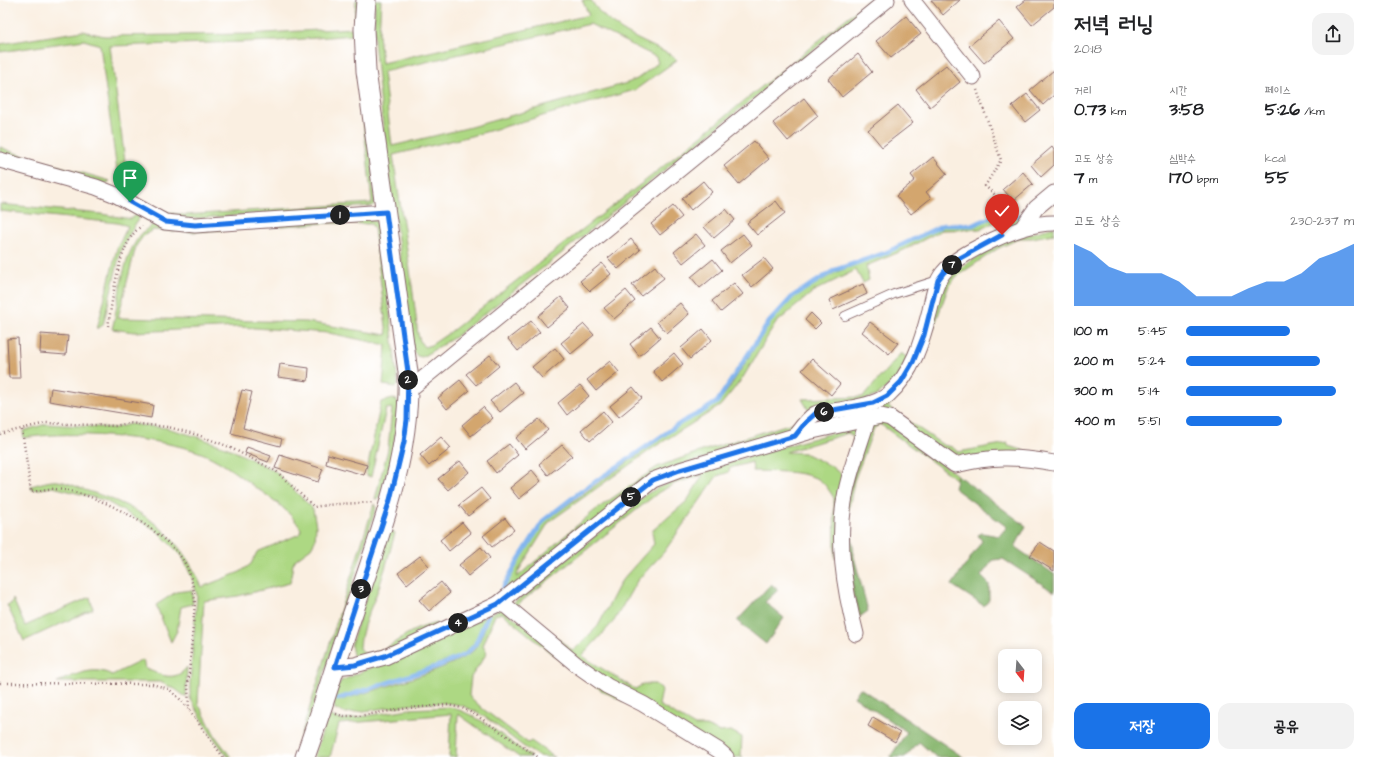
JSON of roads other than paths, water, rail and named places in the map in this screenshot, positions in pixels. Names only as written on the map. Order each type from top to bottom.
[{"type":"street","points":[[305,757],[390,500],[404,442],[409,390],[405,347],[364,49],[364,9],[366,0]]},
{"type":"street","points":[[409,390],[887,0]]},
{"type":"street","points":[[912,0],[973,77]]},
{"type":"street","points":[[0,160],[96,187],[116,195],[166,222],[195,225],[386,212]]},
{"type":"street","points":[[1022,228],[1036,208],[1054,193]]},
{"type":"street","points":[[795,436],[806,422],[816,413],[873,403],[887,396],[901,382],[913,362],[924,335],[938,280],[944,272],[960,258],[980,246],[1022,228],[1032,225],[1054,223]]},
{"type":"street","points":[[335,667],[355,665],[385,656],[498,604],[653,480],[680,470],[795,436],[881,416],[890,418],[954,465],[1004,456],[1054,463]]},
{"type":"street","points":[[856,634],[847,600],[841,543],[842,514],[846,489],[868,418]]},
{"type":"street","points":[[498,604],[506,606],[577,665],[607,686],[643,704],[718,750],[726,757]]},
{"type":"lane","points":[[846,316],[894,294],[938,280]]},
{"type":"waterway","points":[[498,597],[517,562],[544,520],[580,492],[682,422],[717,402],[769,322],[793,296],[835,270],[885,253],[943,225],[973,225],[998,214],[1026,217]]},
{"type":"waterway","points":[[338,699],[441,665],[466,654],[475,645],[488,615]]}]
